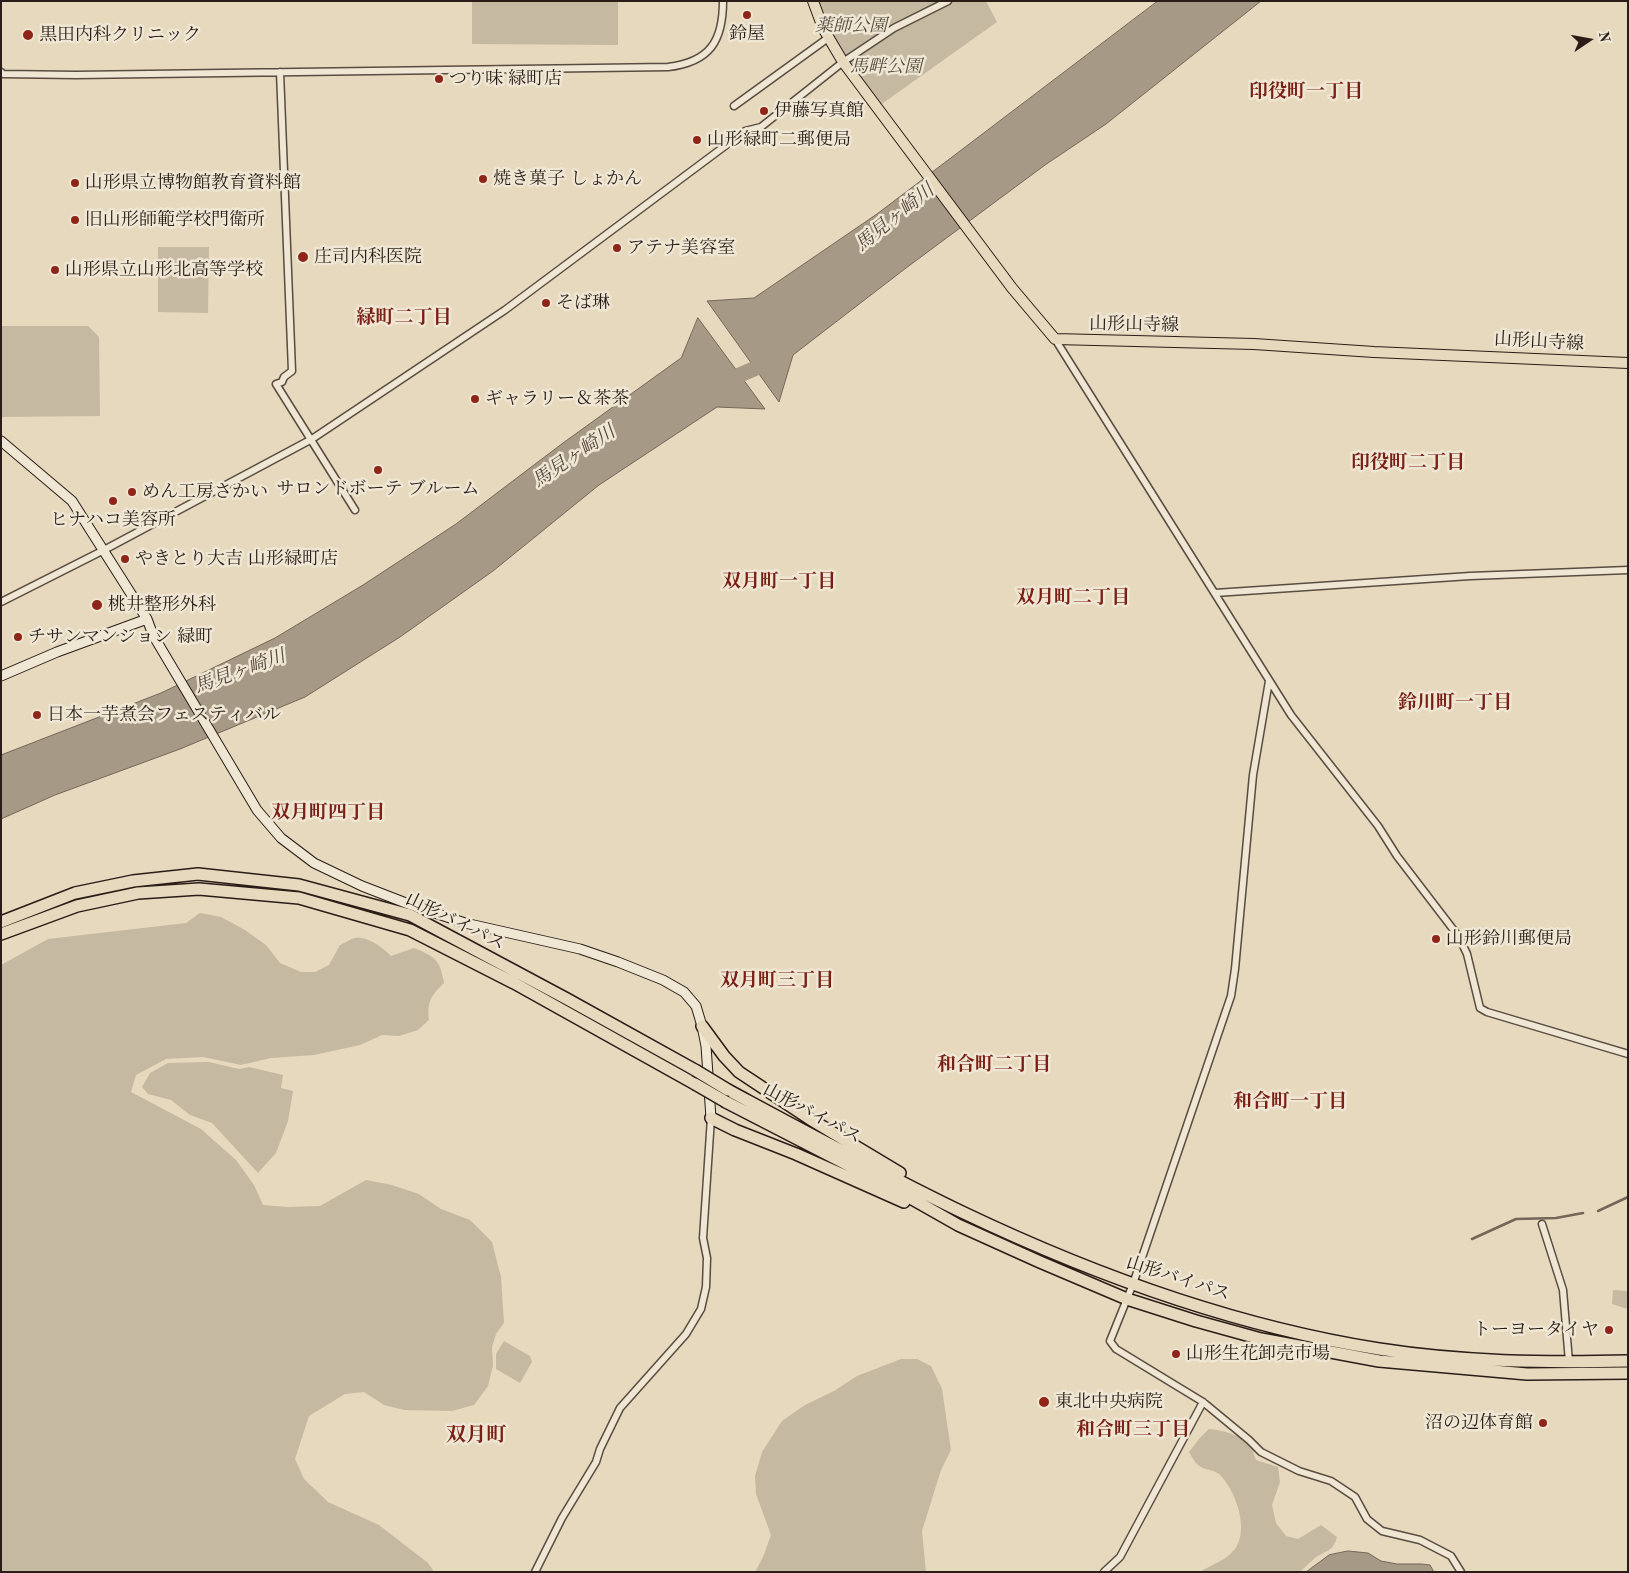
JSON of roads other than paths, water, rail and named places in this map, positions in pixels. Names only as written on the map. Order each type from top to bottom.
[{"type":"highway","name":"山形バイパス","points":[[1,922],[75,893],[133,881],[198,874],[299,886],[410,915],[567,998],[728,1090],[961,1212],[1041,1248],[1133,1284],[1205,1308],[1278,1329],[1380,1349],[1485,1360],[1628,1361]]},
{"type":"highway","name":"山形バイパス","points":[[1,934],[77,906],[138,894],[199,888],[299,898],[410,930],[514,983],[726,1102],[958,1225],[1127,1299],[1261,1339],[1380,1361],[1527,1374],[1628,1373]]},
{"type":"highway","points":[[702,1026],[724,1056],[739,1072],[810,1119],[961,1212]]},
{"type":"highway","points":[[711,1118],[958,1225]]},
{"type":"main road","points":[[813,1],[828,38],[843,62],[1012,288],[1055,339]]},
{"type":"main road","name":"山形山寺線","points":[[1055,339],[1254,344],[1374,352],[1628,362]]},
{"type":"street","points":[[1,72],[4,74],[76,75],[678,66],[699,58],[718,38],[723,19],[724,1]]},
{"type":"street","points":[[1,602],[104,550],[312,439],[505,310],[745,131],[760,128],[843,62],[894,28],[948,1]]},
{"type":"street","points":[[734,106],[828,38]]},
{"type":"street","points":[[280,72],[292,371],[284,377],[282,382],[276,384],[355,510]]},
{"type":"street","points":[[1055,339],[1291,716],[1378,826],[1397,856],[1459,937],[1467,954],[1480,1008],[1628,1054]]},
{"type":"street","points":[[1,441],[72,501],[147,620],[153,634],[239,781],[257,810],[281,838],[314,863],[362,886],[465,923],[580,949],[618,962],[663,980],[684,992],[696,1006],[706,1046],[711,1118],[703,1238],[707,1258],[706,1287],[701,1309],[686,1334],[620,1408],[600,1449],[596,1462],[562,1518],[536,1572]]},
{"type":"street","points":[[1215,593],[1470,576],[1628,570]]},
{"type":"street","points":[[1,676],[56,652],[147,620]]},
{"type":"street","points":[[1269,681],[1253,775],[1236,970],[1231,996],[1133,1284],[1110,1341],[1116,1348],[1203,1402],[1261,1452],[1299,1471],[1331,1481],[1355,1497],[1367,1518],[1382,1531],[1420,1540],[1451,1556],[1461,1572]]},
{"type":"street","points":[[1542,1224],[1563,1290],[1569,1362]]},
{"type":"street","points":[[1104,1572],[1120,1557],[1203,1402]]},
{"type":"water","points":[[1158,1],[1261,1],[1106,124],[1045,165],[793,355],[779,402],[707,301],[754,298],[877,214]]},
{"type":"water","points":[[698,318],[765,409],[717,407],[599,485],[493,571],[400,637],[305,697],[180,749],[55,795],[1,819],[1,755],[161,693],[275,638],[363,585],[456,524],[563,443],[681,358]]},
{"type":"water","points":[[1348,1551],[1368,1553],[1381,1561],[1397,1564],[1430,1565],[1434,1572],[1306,1572],[1329,1555]]},
{"type":"waterway","name":"馬見ヶ崎川","points":[[721,383],[756,368],[771,355]]},
{"type":"waterway","points":[[1598,1211],[1628,1197]]},
{"type":"waterway","points":[[1472,1239],[1516,1219],[1556,1218],[1583,1213]]},
{"type":"place","name":"鈴屋","points":[[747,15]]},
{"type":"place","name":"黒田内科クリニック","points":[[28,35]]},
{"type":"place","name":"つり味 緑町店","points":[[439,79]]},
{"type":"place","name":"伊藤写真館","points":[[764,111]]},
{"type":"place","name":"山形緑町二郵便局","points":[[697,140]]},
{"type":"place","name":"焼き菓子 しょかん","points":[[483,179]]},
{"type":"place","name":"山形県立博物館教育資料館","points":[[75,183]]},
{"type":"place","name":"旧山形師範学校門衛所","points":[[75,220]]},
{"type":"place","name":"アテナ美容室","points":[[617,248]]},
{"type":"place","name":"庄司内科医院","points":[[303,257]]},
{"type":"place","name":"山形県立山形北高等学校","points":[[55,270]]},
{"type":"place","name":"そば琳","points":[[546,303]]},
{"type":"place","name":"ギャラリー＆茶茶","points":[[475,399]]},
{"type":"place","name":"サロンドボーテ ブルーム","points":[[378,470]]},
{"type":"place","name":"めん工房さかい","points":[[132,492]]},
{"type":"place","name":"ヒナハコ美容所","points":[[113,501]]},
{"type":"place","name":"やきとり大吉 山形緑町店","points":[[125,559]]},
{"type":"place","name":"桃井整形外科","points":[[97,605]]},
{"type":"place","name":"チサンマンション 緑町","points":[[18,637]]},
{"type":"place","name":"日本一芋煮会フェスティバル","points":[[37,715]]},
{"type":"place","name":"山形鈴川郵便局","points":[[1436,939]]},
{"type":"place","name":"トーヨータイヤ","points":[[1609,1330]]},
{"type":"place","name":"山形生花卸売市場","points":[[1176,1354]]},
{"type":"place","name":"東北中央病院","points":[[1044,1402]]},
{"type":"place","name":"沼の辺体育館","points":[[1543,1423]]},
{"type":"district","name":"印役町一丁目","points":[[1306,92]]},
{"type":"district","name":"緑町二丁目","points":[[404,318]]},
{"type":"district","name":"印役町二丁目","points":[[1408,463]]},
{"type":"district","name":"双月町一丁目","points":[[779,582]]},
{"type":"district","name":"双月町二丁目","points":[[1073,598]]},
{"type":"district","name":"鈴川町一丁目","points":[[1455,703]]},
{"type":"district","name":"双月町四丁目","points":[[328,813]]},
{"type":"district","name":"双月町三丁目","points":[[777,981]]},
{"type":"district","name":"和合町二丁目","points":[[994,1065]]},
{"type":"district","name":"和合町一丁目","points":[[1290,1102]]},
{"type":"district","name":"和合町三丁目","points":[[1133,1430]]},
{"type":"district","name":"双月町","points":[[476,1436]]},
{"type":"park label","name":"薬師公園","points":[[851,26]]},
{"type":"park label","name":"馬畔公園","points":[[886,67]]}]
